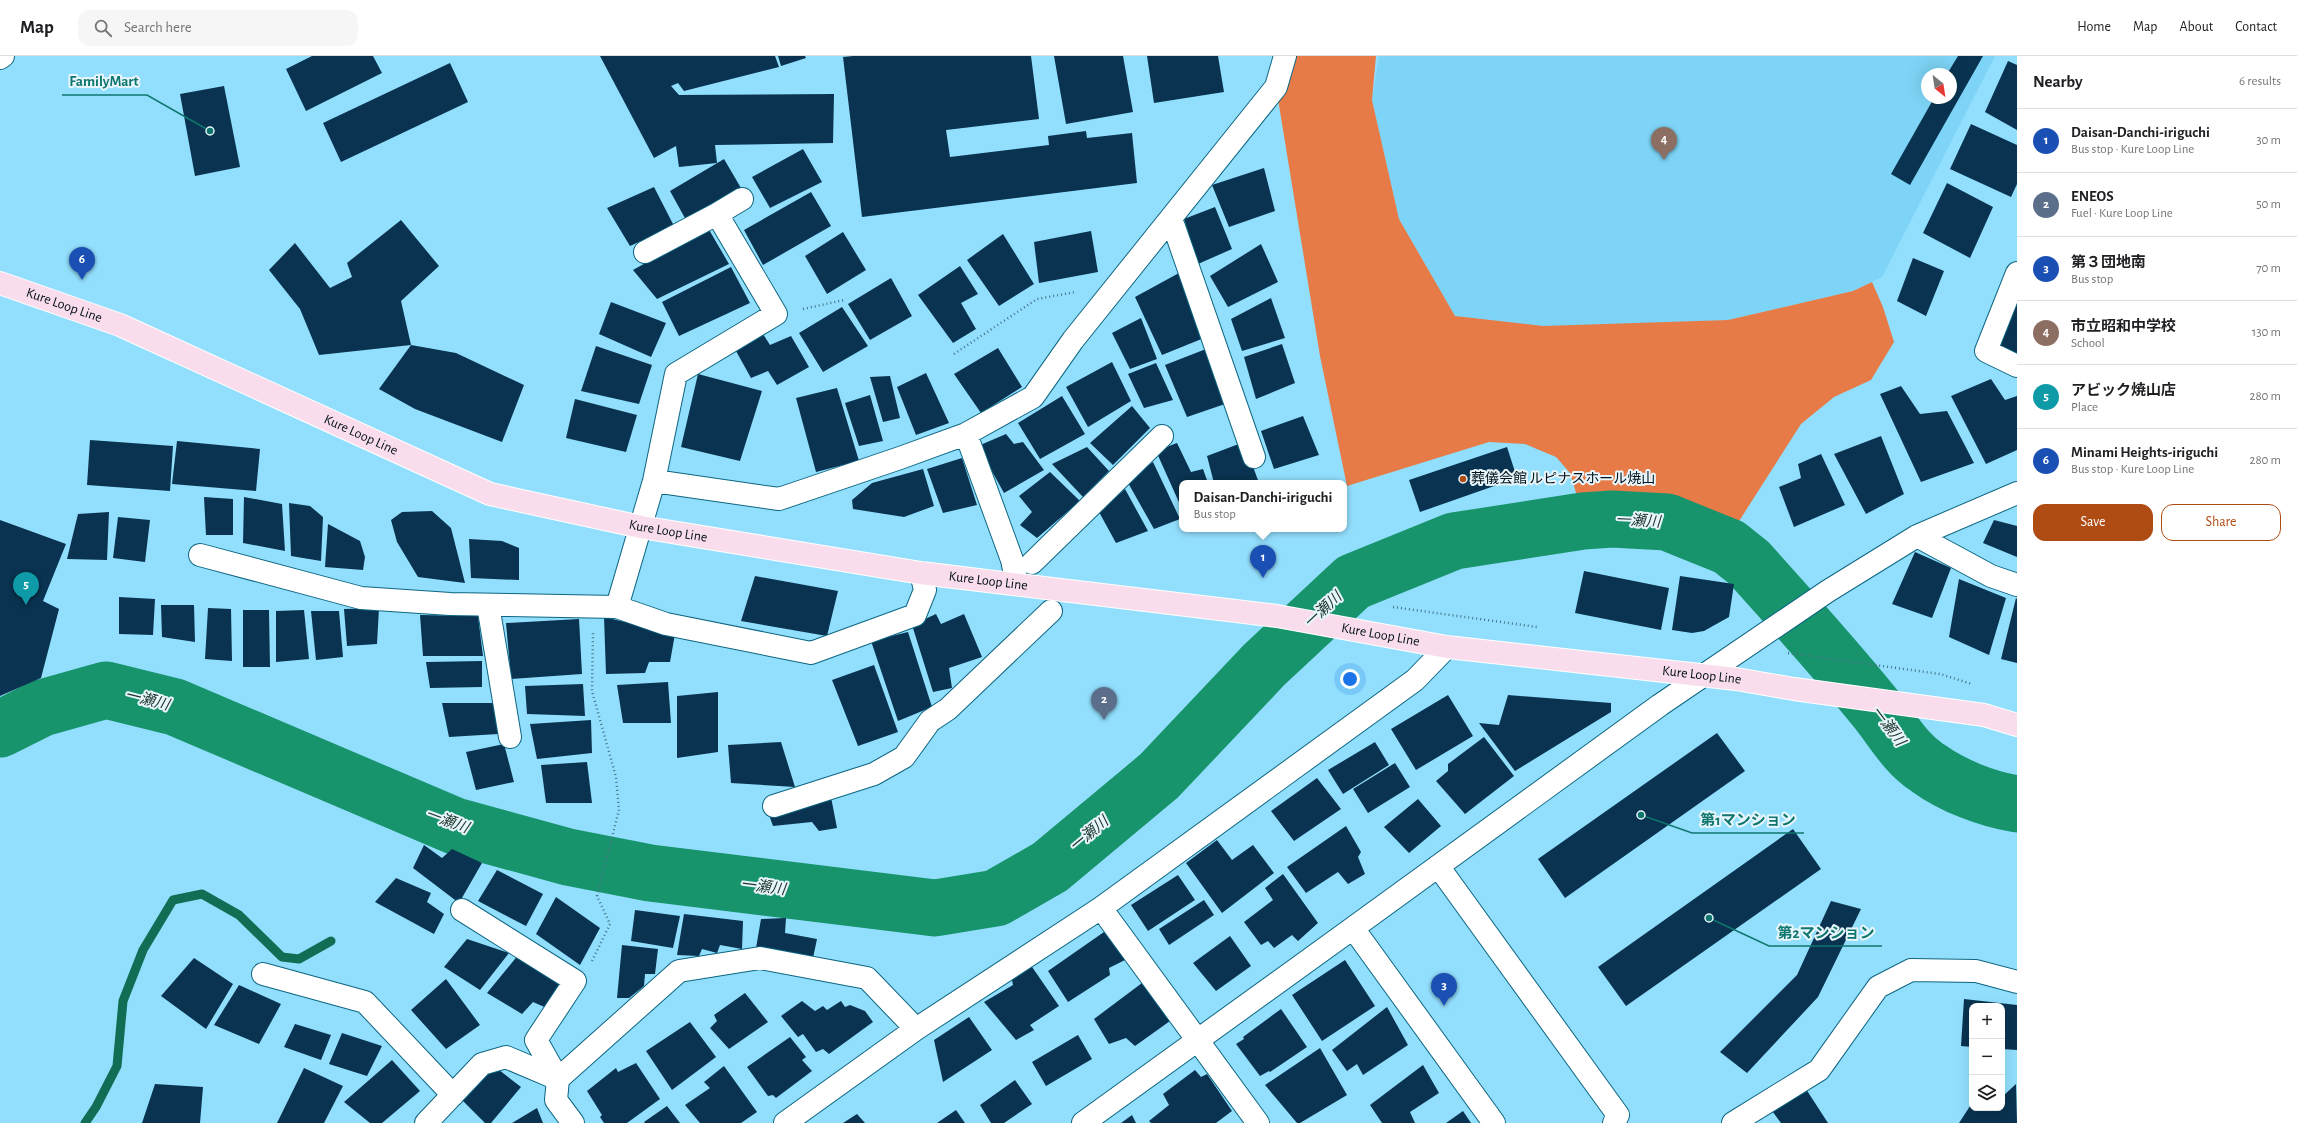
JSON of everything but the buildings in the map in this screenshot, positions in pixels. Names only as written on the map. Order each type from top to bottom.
[{"type":"main road","name":"Kure Loop Line","points":[[0,283],[120,325],[490,494],[641,527],[921,573],[1277,616],[1448,647],[1736,678],[1794,689],[1984,715],[2017,725]]},
{"type":"street","points":[[654,481],[779,499],[966,434],[1033,397],[1073,340],[1276,87],[1285,56]]},
{"type":"street","points":[[645,252],[742,199]]},
{"type":"street","points":[[617,607],[654,481],[676,374],[776,314],[717,214]]},
{"type":"street","points":[[1171,218],[1254,457]]},
{"type":"street","points":[[2017,273],[1986,351],[2017,366]]},
{"type":"street","points":[[966,434],[1012,560],[1017,584]]},
{"type":"street","points":[[1032,563],[1162,436]]},
{"type":"street","points":[[1083,1123],[1705,675],[1758,644],[1828,591],[1917,536],[2017,493]]},
{"type":"street","points":[[1917,536],[1991,576],[2017,586]]},
{"type":"street","points":[[200,555],[361,598],[488,605],[617,607],[666,624],[810,653],[915,615],[925,590],[921,573]]},
{"type":"street","points":[[488,605],[510,737]]},
{"type":"street","points":[[774,806],[874,774],[904,757],[930,721],[948,709],[1051,612]]},
{"type":"street","points":[[785,1123],[916,1029],[1101,908],[1415,680],[1448,647]]},
{"type":"street","points":[[1438,866],[1618,1116],[1614,1123]]},
{"type":"street","points":[[1101,908],[1258,1123]]},
{"type":"street","points":[[462,910],[575,981],[536,1040],[558,1079],[556,1100],[573,1123]]},
{"type":"street","points":[[1353,928],[1494,1123]]},
{"type":"street","points":[[558,1079],[679,972],[760,958],[867,978],[916,1029]]},
{"type":"street","points":[[1733,1123],[1819,1070],[1878,987],[1911,970],[1976,971],[2017,982]]},
{"type":"street","points":[[263,974],[365,1002],[453,1095]]},
{"type":"street","points":[[426,1123],[482,1064],[506,1057],[558,1079]]},
{"type":"path","points":[[954,354],[1037,299],[1079,291]]},
{"type":"path","points":[[776,314],[844,300]]},
{"type":"path","points":[[575,981],[591,964],[610,924],[597,896],[619,810],[616,777],[592,691],[593,607]]},
{"type":"path","points":[[1408,609],[1539,627]]},
{"type":"path","points":[[1758,644],[1940,674]]},
{"type":"shaded area","points":[[1285,56],[1376,56],[1372,100],[1399,219],[1455,316],[1543,326],[1728,320],[1853,291],[1872,282],[1883,307],[1894,342],[1871,380],[1834,397],[1801,424],[1734,529],[1694,511],[1660,502],[1625,501],[1580,506],[1570,473],[1556,457],[1525,444],[1489,442],[1347,486],[1347,480],[1346,480],[1320,356],[1276,87]]},
{"type":"shaded area","points":[[1379,56],[1995,56],[1882,277],[1853,291],[1728,320],[1548,327],[1455,316],[1399,219],[1372,100]]},
{"type":"waterway","name":"一瀬川","points":[[0,729],[42,708],[106,690],[175,707],[455,826],[568,857],[650,873],[935,908],[996,898],[1050,867],[1159,776],[1264,665],[1353,582],[1454,541],[1583,521],[1612,519],[1667,522],[1729,547],[1749,563],[1830,653],[1861,690],[1900,741],[1920,762],[1938,775],[1959,786],[1994,799],[2017,804]]},
{"type":"waterway","points":[[85,1123],[96,1107],[117,1066],[123,1001],[143,950],[173,900],[202,894],[239,915],[282,957],[299,959],[331,941]]},
{"type":"place","name":"FamilyMart","points":[[210,131]]},
{"type":"place","name":"市立昭和中学校","points":[[1664,160]]},
{"type":"place","name":"Minami Heights-iriguchi","points":[[82,280]]},
{"type":"place","name":"葬儀会館 ルピナスホール焼山","points":[[1463,479]]},
{"type":"place","name":"Daisan-Danchi-iriguchi","points":[[1263,578]]},
{"type":"place","name":"アビック焼山店","points":[[26,605]]},
{"type":"place","name":"ENEOS","points":[[1104,720]]},
{"type":"place","name":"第1マンション","points":[[1641,815]]},
{"type":"place","name":"第2マンション","points":[[1709,918]]},
{"type":"place","name":"第３団地南","points":[[1444,1006]]}]
